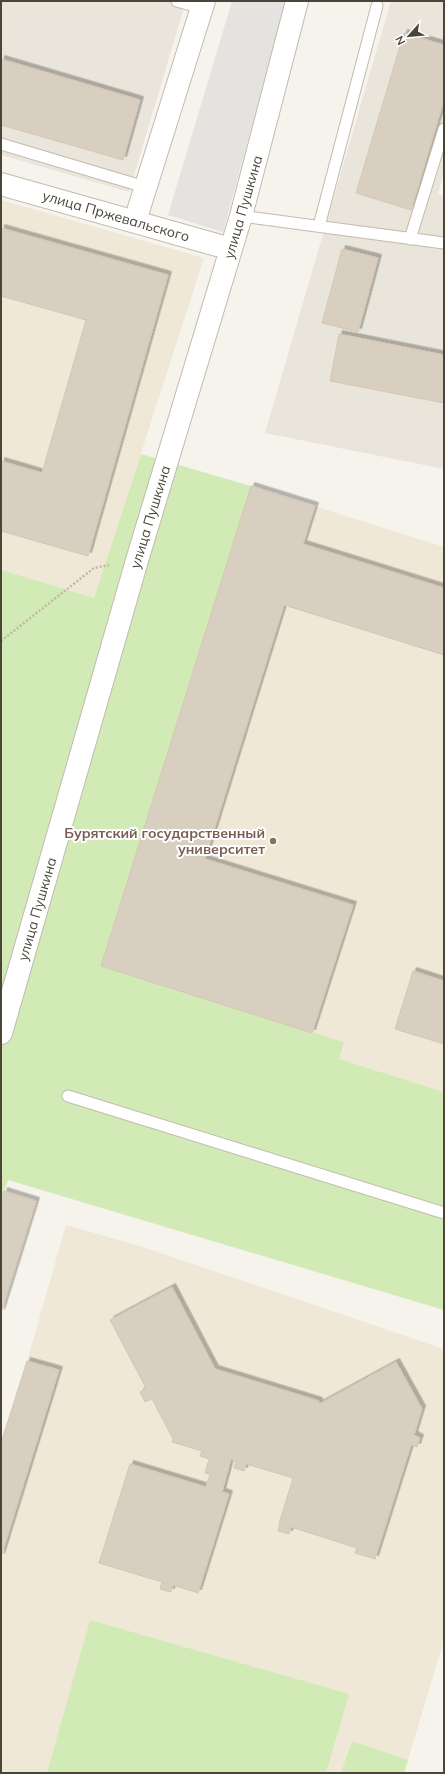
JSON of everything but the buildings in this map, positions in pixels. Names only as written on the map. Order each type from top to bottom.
[{"type":"street","name":"улица Пушкина","points":[[1,1033],[138,557],[241,216],[297,1]]},
{"type":"street","points":[[135,221],[202,5]]},
{"type":"street","name":"улица Пржевальского","points":[[1,184],[231,249]]},
{"type":"lane","points":[[177,1],[202,5]]},
{"type":"lane","points":[[319,226],[377,6]]},
{"type":"lane","points":[[410,239],[444,129]]},
{"type":"lane","points":[[1,144],[146,187]]},
{"type":"lane","points":[[241,216],[444,243]]},
{"type":"lane","points":[[68,1096],[444,1213]]},
{"type":"path","points":[[1,641],[94,568],[138,557]]},
{"type":"shaded area","points":[[1,1],[186,1],[129,192],[1,155]]},
{"type":"shaded area","points":[[232,1],[286,1],[223,232],[168,215]]},
{"type":"shaded area","points":[[391,1],[444,1],[444,172],[438,194],[444,196],[444,469],[265,433]]},
{"type":"shaded area","points":[[1,200],[204,258],[94,599],[1,570]]},
{"type":"shaded area","name":"Бурятский государственный университет","points":[[251,486],[444,547],[444,1092],[338,1059],[343,1042],[101,966]]},
{"type":"shaded area","points":[[66,1225],[143,1247],[444,1349],[444,1640],[404,1773],[1,1773],[1,1557],[59,1370],[27,1361]]},
{"type":"green space","points":[[141,454],[251,486],[101,966],[344,1042],[339,1059],[444,1092],[444,1310],[8,1180],[1,1201],[1,570],[94,598]]},
{"type":"green space","points":[[90,1620],[349,1694],[326,1773],[47,1773]]},
{"type":"green space","points":[[352,1741],[408,1760],[404,1773],[341,1773]]},
{"type":"place","name":"Бурятский государственный университет","points":[[273,841]]}]
